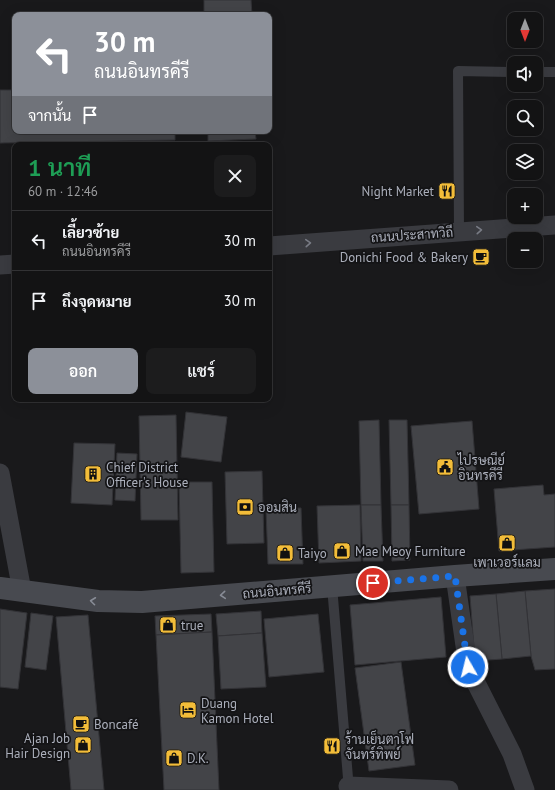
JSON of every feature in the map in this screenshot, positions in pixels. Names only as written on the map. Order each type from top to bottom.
[{"type":"main road","name":"ถนนอินทรคีรี","points":[[0,588],[98,601],[142,602],[555,569]]},
{"type":"street","name":"ถนนประสาทวิถี","points":[[272,246],[555,225]]},
{"type":"street","points":[[0,265],[12,264]]},
{"type":"street","points":[[0,473],[22,591]]},
{"type":"street","points":[[455,576],[468,667],[512,754],[524,790]]},
{"type":"street","points":[[349,788],[449,790]]},
{"type":"lane","points":[[459,232],[458,71],[507,72]]},
{"type":"lane","points":[[543,72],[555,72]]},
{"type":"lane","points":[[332,586],[349,788]]},
{"type":"building","points":[[204,0],[251,0],[252,12],[204,12]]},
{"type":"building","points":[[0,90],[12,90],[12,134],[175,134],[175,140],[0,143]]},
{"type":"building","points":[[208,134],[255,134],[256,139],[208,141]]},
{"type":"building","points":[[186,412],[227,417],[221,462],[181,457]]},
{"type":"building","points":[[176,415],[178,520],[141,520],[139,416]]},
{"type":"building","points":[[379,420],[381,505],[361,505],[359,421]]},
{"type":"building","points":[[389,420],[407,420],[409,505],[391,505]]},
{"type":"building","name":"ไปรษณีย์ อินทรคีรี","points":[[472,421],[479,509],[419,514],[411,426]]},
{"type":"building","name":"Chief District Officer's House","points":[[74,443],[115,444],[112,505],[71,503]]},
{"type":"building","points":[[117,453],[137,454],[135,501],[115,500]]},
{"type":"building","name":"ออมสิน","points":[[262,471],[264,543],[227,544],[225,472]]},
{"type":"building","points":[[179,482],[212,482],[214,572],[181,573]]},
{"type":"building","points":[[543,485],[544,495],[555,494],[555,547],[499,551],[494,489]]},
{"type":"building","points":[[360,505],[361,561],[319,563],[317,506]]},
{"type":"building","points":[[361,505],[381,505],[383,561],[363,561]]},
{"type":"building","points":[[391,505],[409,505],[410,560],[392,561]]},
{"type":"building","points":[[301,508],[303,564],[268,564],[266,509]]},
{"type":"building","points":[[555,589],[555,669],[535,670],[531,656],[525,591]]},
{"type":"building","points":[[525,591],[531,656],[502,659],[496,594]]},
{"type":"building","points":[[496,594],[502,659],[475,661],[470,596]]},
{"type":"building","points":[[441,597],[446,657],[355,665],[350,605]]},
{"type":"building","points":[[0,609],[27,613],[18,689],[0,687]]},
{"type":"building","points":[[261,611],[262,633],[218,636],[216,614]]},
{"type":"building","points":[[31,613],[53,616],[46,670],[25,667]]},
{"type":"building","points":[[211,614],[212,632],[156,635],[155,616]]},
{"type":"building","points":[[318,614],[324,672],[269,677],[264,619]]},
{"type":"building","points":[[88,615],[104,790],[71,790],[56,617]]},
{"type":"building","name":"Duang Kamon Hotel","points":[[212,632],[219,790],[164,790],[156,635]]},
{"type":"building","points":[[262,633],[266,687],[221,689],[218,636]]},
{"type":"building","points":[[401,662],[415,765],[369,771],[355,668]]},
{"type":"place","name":"Night Market","points":[[447,191]]},
{"type":"place","name":"Donichi Food & Bakery","points":[[481,257]]},
{"type":"place","name":"ไปรษณีย์ อินทรคีรี","points":[[445,467]]},
{"type":"place","name":"Chief District Officer's House","points":[[93,474]]},
{"type":"place","name":"ออมสิน","points":[[245,507]]},
{"type":"place","name":"เพาเวอร์แลม","points":[[507,543]]},
{"type":"place","name":"Mae Meoy Furniture","points":[[342,551]]},
{"type":"place","name":"Taiyo","points":[[285,553]]},
{"type":"place","name":"true","points":[[168,625]]},
{"type":"place","name":"Duang Kamon Hotel","points":[[188,710]]},
{"type":"place","name":"Boncafé","points":[[81,724]]},
{"type":"place","name":"Ajan Job Hair Design","points":[[83,745]]},
{"type":"place","name":"ร้านเย็นตาโฟ จันทร์ทิพย์","points":[[332,746]]},
{"type":"place","name":"D.K.","points":[[174,758]]},
{"type":"route","points":[[373,583],[455,576],[468,667]]}]
